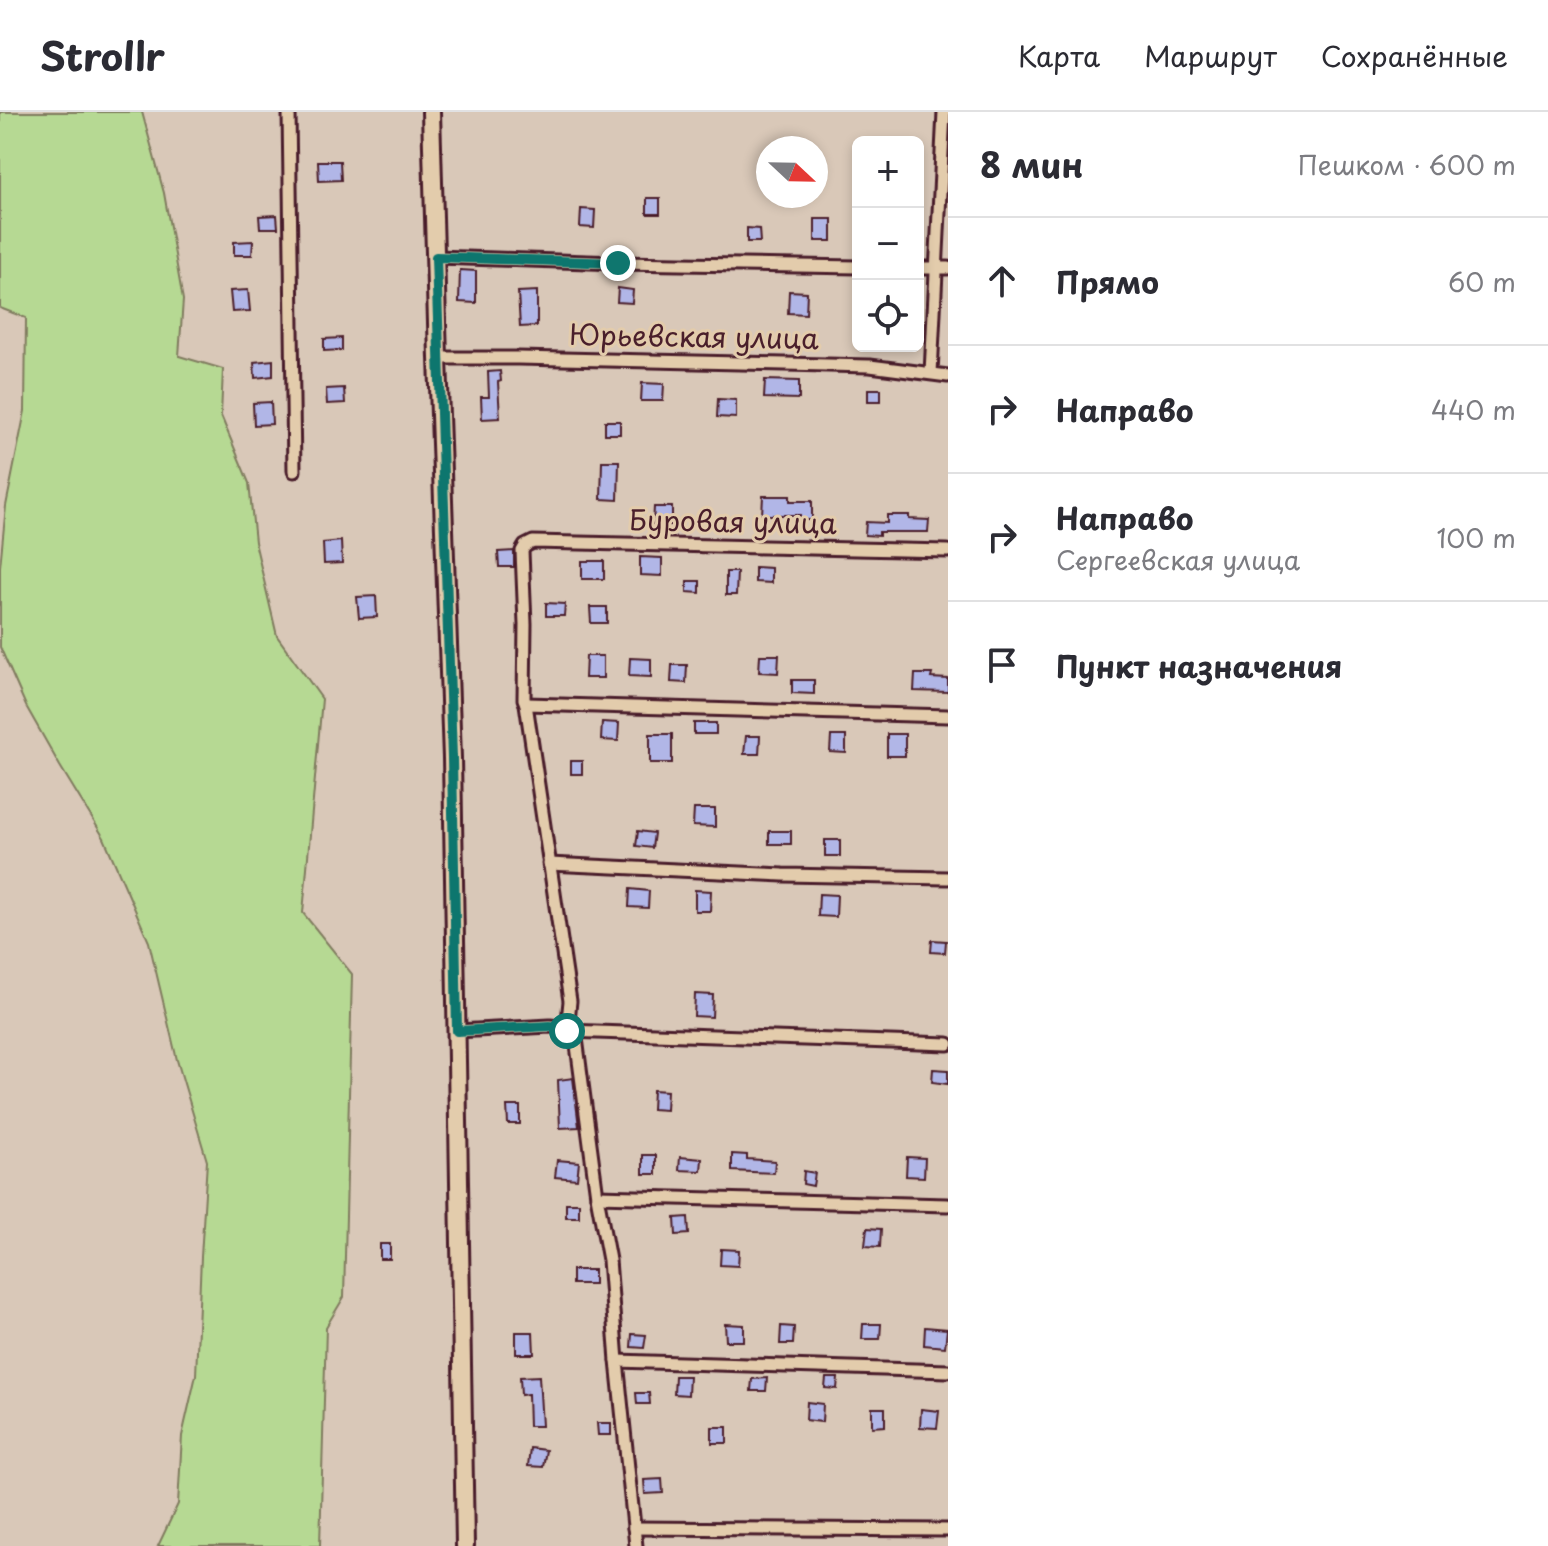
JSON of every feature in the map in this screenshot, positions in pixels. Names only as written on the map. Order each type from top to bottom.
[{"type":"main road","points":[[431,112],[452,758],[465,1546]]},
{"type":"street","points":[[289,112],[294,471]]},
{"type":"street","points":[[931,373],[943,268],[944,112]]},
{"type":"street","points":[[436,257],[852,267]]},
{"type":"street","name":"Юрьевская улица","points":[[438,358],[870,366],[948,376]]},
{"type":"street","name":"Буровая улица","points":[[526,704],[522,551],[533,542],[948,551]]},
{"type":"street","points":[[567,1031],[570,1001],[526,704],[948,716]]},
{"type":"street","points":[[549,864],[783,875],[948,878]]},
{"type":"street","points":[[457,1031],[550,1026],[562,1027],[576,1038],[597,1196],[609,1260],[636,1546]]},
{"type":"street","points":[[567,1031],[948,1044]]},
{"type":"street","points":[[597,1196],[948,1205]]},
{"type":"street","points":[[617,1361],[948,1371]]},
{"type":"street","points":[[634,1528],[948,1530]]},
{"type":"green space","points":[[0,112],[142,112],[164,193],[183,300],[179,356],[223,369],[221,416],[249,483],[255,542],[277,636],[322,699],[303,913],[352,974],[344,1297],[326,1327],[320,1546],[158,1546],[178,1504],[182,1436],[196,1375],[207,1161],[177,1060],[149,942],[104,838],[26,706],[0,647],[0,567],[6,506],[25,411],[26,318],[0,308]]},
{"type":"building","points":[[318,161],[340,161],[341,180],[319,181]]},
{"type":"building","points":[[647,198],[660,198],[660,214],[647,214]]},
{"type":"building","points":[[581,209],[595,210],[594,228],[580,227]]},
{"type":"building","points":[[277,215],[278,228],[260,228],[259,216]]},
{"type":"building","points":[[815,219],[832,219],[832,241],[815,241]]},
{"type":"building","points":[[747,228],[759,229],[760,242],[747,242]]},
{"type":"building","points":[[253,241],[252,255],[234,255],[234,242]]},
{"type":"building","points":[[460,270],[476,271],[476,303],[459,302]]},
{"type":"building","points":[[618,288],[633,290],[632,303],[617,302]]},
{"type":"building","points":[[248,290],[250,311],[232,312],[230,291]]},
{"type":"building","points":[[537,291],[537,326],[520,327],[518,292]]},
{"type":"building","points":[[789,291],[807,292],[806,314],[788,313]]},
{"type":"building","points":[[342,338],[342,350],[324,351],[324,339]]},
{"type":"building","points":[[273,360],[273,376],[255,378],[254,362]]},
{"type":"building","points":[[500,371],[500,418],[482,419],[481,397],[489,397],[488,372]]},
{"type":"building","points":[[765,380],[799,381],[799,399],[764,398]]},
{"type":"building","points":[[642,383],[664,384],[663,401],[641,401]]},
{"type":"building","points":[[344,388],[345,403],[327,404],[326,389]]},
{"type":"building","points":[[868,389],[881,389],[881,401],[868,401]]},
{"type":"building","points":[[718,399],[736,400],[736,418],[717,417]]},
{"type":"building","points":[[271,402],[272,424],[254,425],[253,403]]},
{"type":"building","points":[[605,421],[620,421],[620,434],[605,434]]},
{"type":"building","points":[[602,461],[619,461],[618,500],[601,499]]},
{"type":"building","points":[[763,496],[790,496],[790,501],[812,501],[812,520],[800,520],[800,515],[762,515]]},
{"type":"building","points":[[654,507],[672,507],[672,525],[653,525]]},
{"type":"building","points":[[887,515],[909,515],[909,519],[929,520],[928,532],[865,535],[866,522],[887,523]]},
{"type":"building","points":[[341,541],[342,563],[324,564],[323,543]]},
{"type":"building","points":[[514,551],[514,567],[499,567],[498,552]]},
{"type":"building","points":[[640,557],[662,558],[662,576],[640,575]]},
{"type":"building","points":[[582,561],[604,561],[604,579],[582,579]]},
{"type":"building","points":[[755,567],[771,568],[771,583],[755,582]]},
{"type":"building","points":[[726,572],[737,572],[736,595],[726,595]]},
{"type":"building","points":[[687,581],[700,581],[700,593],[687,592]]},
{"type":"building","points":[[376,596],[377,617],[359,618],[357,597]]},
{"type":"building","points":[[546,603],[565,604],[564,616],[546,616]]},
{"type":"building","points":[[590,607],[607,607],[607,623],[591,623]]},
{"type":"building","points":[[760,655],[779,655],[778,673],[759,672]]},
{"type":"building","points":[[586,656],[603,656],[603,678],[585,678]]},
{"type":"building","points":[[630,658],[651,659],[651,677],[629,676]]},
{"type":"building","points":[[672,665],[687,665],[686,683],[671,682]]},
{"type":"building","points":[[915,674],[932,674],[931,678],[948,679],[948,692],[914,691]]},
{"type":"building","points":[[792,680],[814,680],[814,694],[792,693]]},
{"type":"building","points":[[602,722],[619,723],[618,741],[601,740]]},
{"type":"building","points":[[694,723],[716,723],[716,734],[694,734]]},
{"type":"building","points":[[650,734],[672,734],[672,763],[650,763]]},
{"type":"building","points":[[887,734],[905,734],[905,756],[887,756]]},
{"type":"building","points":[[746,736],[760,736],[759,754],[744,754]]},
{"type":"building","points":[[831,736],[846,736],[846,753],[830,752]]},
{"type":"building","points":[[571,761],[582,761],[582,774],[571,774]]},
{"type":"building","points":[[694,809],[715,809],[715,827],[693,826]]},
{"type":"building","points":[[638,831],[654,833],[652,848],[636,846]]},
{"type":"building","points":[[769,831],[791,831],[791,844],[769,844]]},
{"type":"building","points":[[825,840],[840,840],[840,856],[825,856]]},
{"type":"building","points":[[630,889],[649,891],[648,908],[629,907]]},
{"type":"building","points":[[695,890],[711,891],[710,911],[695,911]]},
{"type":"building","points":[[819,894],[837,895],[836,917],[818,916]]},
{"type":"building","points":[[932,940],[946,941],[945,953],[931,952]]},
{"type":"building","points":[[695,994],[713,995],[712,1017],[694,1016]]},
{"type":"building","points":[[933,1069],[948,1070],[948,1084],[932,1082]]},
{"type":"building","points":[[573,1078],[579,1127],[560,1128],[558,1080]]},
{"type":"building","points":[[653,1090],[667,1091],[666,1110],[652,1109]]},
{"type":"building","points":[[507,1106],[520,1106],[520,1124],[508,1124]]},
{"type":"building","points":[[732,1154],[747,1155],[747,1159],[775,1161],[774,1173],[732,1171]]},
{"type":"building","points":[[643,1155],[656,1155],[656,1174],[643,1174]]},
{"type":"building","points":[[680,1157],[702,1159],[701,1171],[679,1170]]},
{"type":"building","points":[[907,1157],[925,1158],[924,1177],[906,1176]]},
{"type":"building","points":[[557,1160],[579,1162],[577,1179],[555,1177]]},
{"type":"building","points":[[804,1171],[815,1173],[813,1186],[803,1184]]},
{"type":"building","points":[[566,1203],[579,1203],[579,1217],[566,1217]]},
{"type":"building","points":[[688,1217],[689,1234],[676,1235],[675,1218]]},
{"type":"building","points":[[867,1228],[881,1229],[880,1247],[865,1246]]},
{"type":"building","points":[[380,1244],[390,1244],[390,1259],[380,1259]]},
{"type":"building","points":[[721,1249],[739,1250],[738,1266],[720,1265]]},
{"type":"building","points":[[572,1270],[594,1270],[594,1284],[572,1284]]},
{"type":"building","points":[[725,1324],[744,1325],[744,1341],[726,1341]]},
{"type":"building","points":[[863,1324],[881,1324],[880,1339],[862,1339]]},
{"type":"building","points":[[781,1326],[794,1327],[793,1344],[780,1344]]},
{"type":"building","points":[[925,1327],[947,1329],[945,1347],[924,1345]]},
{"type":"building","points":[[516,1332],[533,1332],[534,1354],[516,1354]]},
{"type":"building","points":[[632,1334],[646,1335],[644,1348],[631,1347]]},
{"type":"building","points":[[539,1376],[542,1426],[529,1426],[528,1394],[521,1395],[520,1377]]},
{"type":"building","points":[[675,1376],[689,1376],[688,1395],[674,1394]]},
{"type":"building","points":[[767,1378],[766,1391],[751,1391],[752,1379]]},
{"type":"building","points":[[826,1378],[838,1378],[837,1389],[825,1388]]},
{"type":"building","points":[[636,1393],[649,1393],[650,1404],[637,1404]]},
{"type":"building","points":[[807,1402],[823,1404],[822,1422],[806,1420]]},
{"type":"building","points":[[872,1408],[885,1408],[885,1426],[872,1427]]},
{"type":"building","points":[[921,1409],[939,1411],[937,1428],[920,1427]]},
{"type":"building","points":[[597,1423],[611,1423],[611,1435],[598,1435]]},
{"type":"building","points":[[712,1427],[727,1427],[727,1443],[712,1443]]},
{"type":"building","points":[[530,1448],[546,1450],[543,1467],[528,1466]]},
{"type":"building","points":[[662,1479],[663,1493],[645,1494],[644,1480]]},
{"type":"route","points":[[567,1031],[562,1027],[550,1026],[457,1031],[452,758],[436,257],[618,263]]}]
